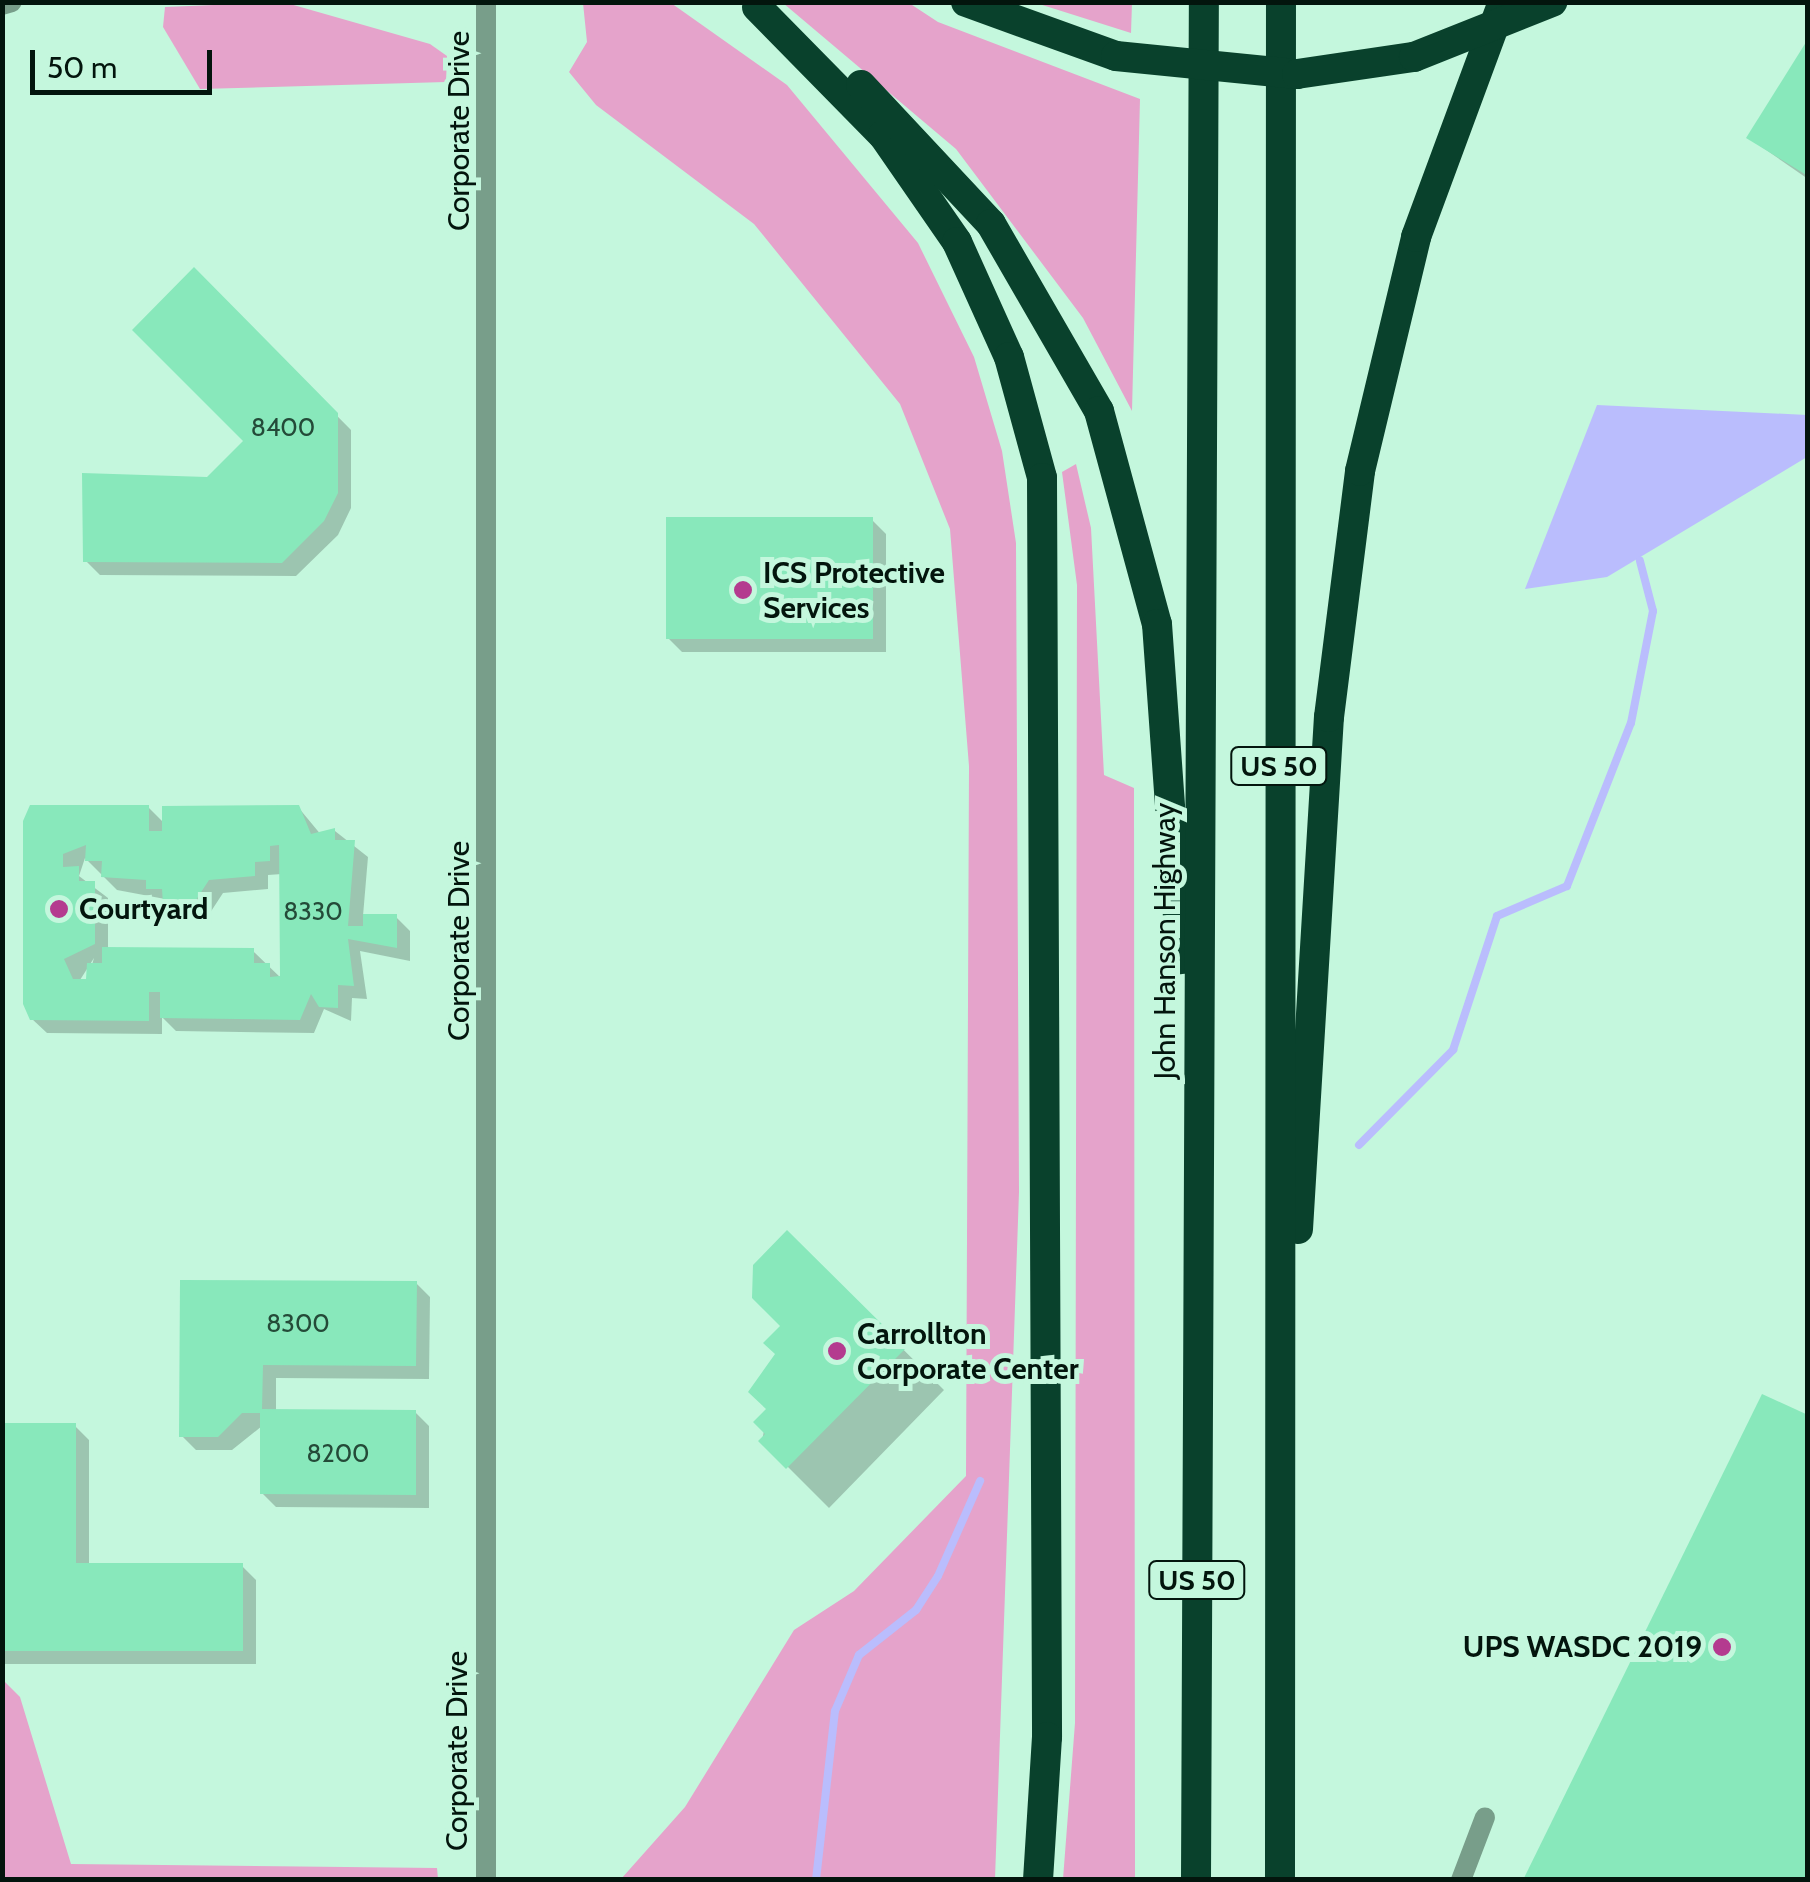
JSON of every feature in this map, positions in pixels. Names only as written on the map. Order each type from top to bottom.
[{"type":"highway","points":[[966,2],[1116,56],[1297,74],[1414,58],[1552,2]]},
{"type":"highway","name":"John Hanson Highway","points":[[1196,1880],[1204,2]]},
{"type":"highway","name":"US 50","points":[[1280,1880],[1281,2]]},
{"type":"highway","points":[[1280,1530],[1342,590],[1387,342],[1443,154],[1503,2]]},
{"type":"highway","points":[[1443,154],[1517,2]]},
{"type":"highway","points":[[754,5],[906,125],[991,224],[1071,353],[1122,473],[1168,711],[1198,1281]]},
{"type":"highway","points":[[754,5],[883,135],[958,242],[1009,357],[1042,478],[1048,1678],[1038,1880]]},
{"type":"street","points":[[2,5],[12,2]]},
{"type":"street","name":"Corporate Drive","points":[[486,2],[486,1880]]},
{"type":"street","points":[[1461,1880],[1485,1817]]},
{"type":"shaded area","points":[[283,2],[430,44],[447,56],[446,82],[200,89],[163,27],[165,7]]},
{"type":"shaded area","points":[[583,3],[671,3],[787,85],[918,243],[974,357],[1002,451],[1016,543],[1019,1192],[995,1879],[621,1879],[685,1807],[794,1630],[854,1591],[966,1476],[969,766],[950,529],[900,404],[754,224],[596,105],[569,72],[587,42]]},
{"type":"shaded area","points":[[783,3],[909,3],[938,22],[1140,99],[1132,411],[1083,318],[956,149]]},
{"type":"shaded area","points":[[1036,3],[1132,3],[1131,33]]},
{"type":"shaded area","points":[[1076,464],[1091,528],[1104,775],[1134,788],[1135,1880],[1063,1879],[1075,1723],[1077,585],[1062,472]]},
{"type":"shaded area","points":[[2,1679],[20,1697],[71,1864],[437,1868],[438,1879],[3,1879]]},
{"type":"water","points":[[1597,405],[1807,415],[1807,457],[1607,577],[1525,589]]},
{"type":"building","points":[[1808,39],[1808,176],[1746,138]]},
{"type":"building","points":[[194,267],[338,413],[338,493],[324,521],[282,563],[83,562],[82,473],[207,477],[243,441],[132,330]]},
{"type":"building","points":[[666,517],[873,517],[873,639],[666,639]]},
{"type":"building","name":"Courtyard","points":[[30,805],[149,805],[149,831],[162,831],[162,806],[299,805],[311,834],[335,828],[335,840],[355,840],[348,926],[363,926],[363,914],[397,914],[397,948],[348,939],[354,986],[338,985],[338,1008],[319,1007],[311,994],[300,1020],[160,1018],[160,992],[149,992],[149,1021],[30,1020],[23,1004],[23,821]],"holes":[[[86,845],[85,861],[102,861],[101,877],[146,880],[146,889],[162,889],[163,904],[194,903],[209,880],[255,876],[255,862],[270,861],[270,846],[279,845],[280,976],[270,977],[270,963],[254,963],[254,948],[102,947],[102,963],[87,963],[86,979],[73,979],[64,959],[95,944],[95,881],[79,881],[79,866],[63,867],[63,854]]]},
{"type":"building","name":"Carrollton Corporate Center","points":[[787,1230],[906,1348],[786,1469],[758,1441],[765,1434],[753,1422],[766,1409],[748,1392],[775,1354],[763,1343],[780,1326],[752,1298],[753,1265]]},
{"type":"building","points":[[180,1280],[417,1281],[416,1366],[263,1365],[262,1409],[416,1410],[416,1495],[260,1494],[260,1413],[242,1413],[218,1437],[179,1437]]},
{"type":"building","name":"UPS WASDC 2019","points":[[1762,1394],[1808,1415],[1808,1880],[1523,1880]]},
{"type":"building","points":[[2,1423],[76,1423],[76,1563],[243,1563],[243,1651],[2,1651]]},
{"type":"waterway","points":[[1359,1145],[1453,1050],[1497,916],[1567,886],[1631,723],[1653,611],[1640,561]]},
{"type":"waterway","points":[[816,1880],[835,1711],[859,1655],[916,1610],[938,1576],[980,1481]]},
{"type":"place","name":"ICS Protective Services","points":[[743,590]]},
{"type":"place","name":"Courtyard","points":[[59,909]]},
{"type":"place","name":"Carrollton Corporate Center","points":[[837,1351]]},
{"type":"place","name":"UPS WASDC 2019","points":[[1722,1647]]}]
